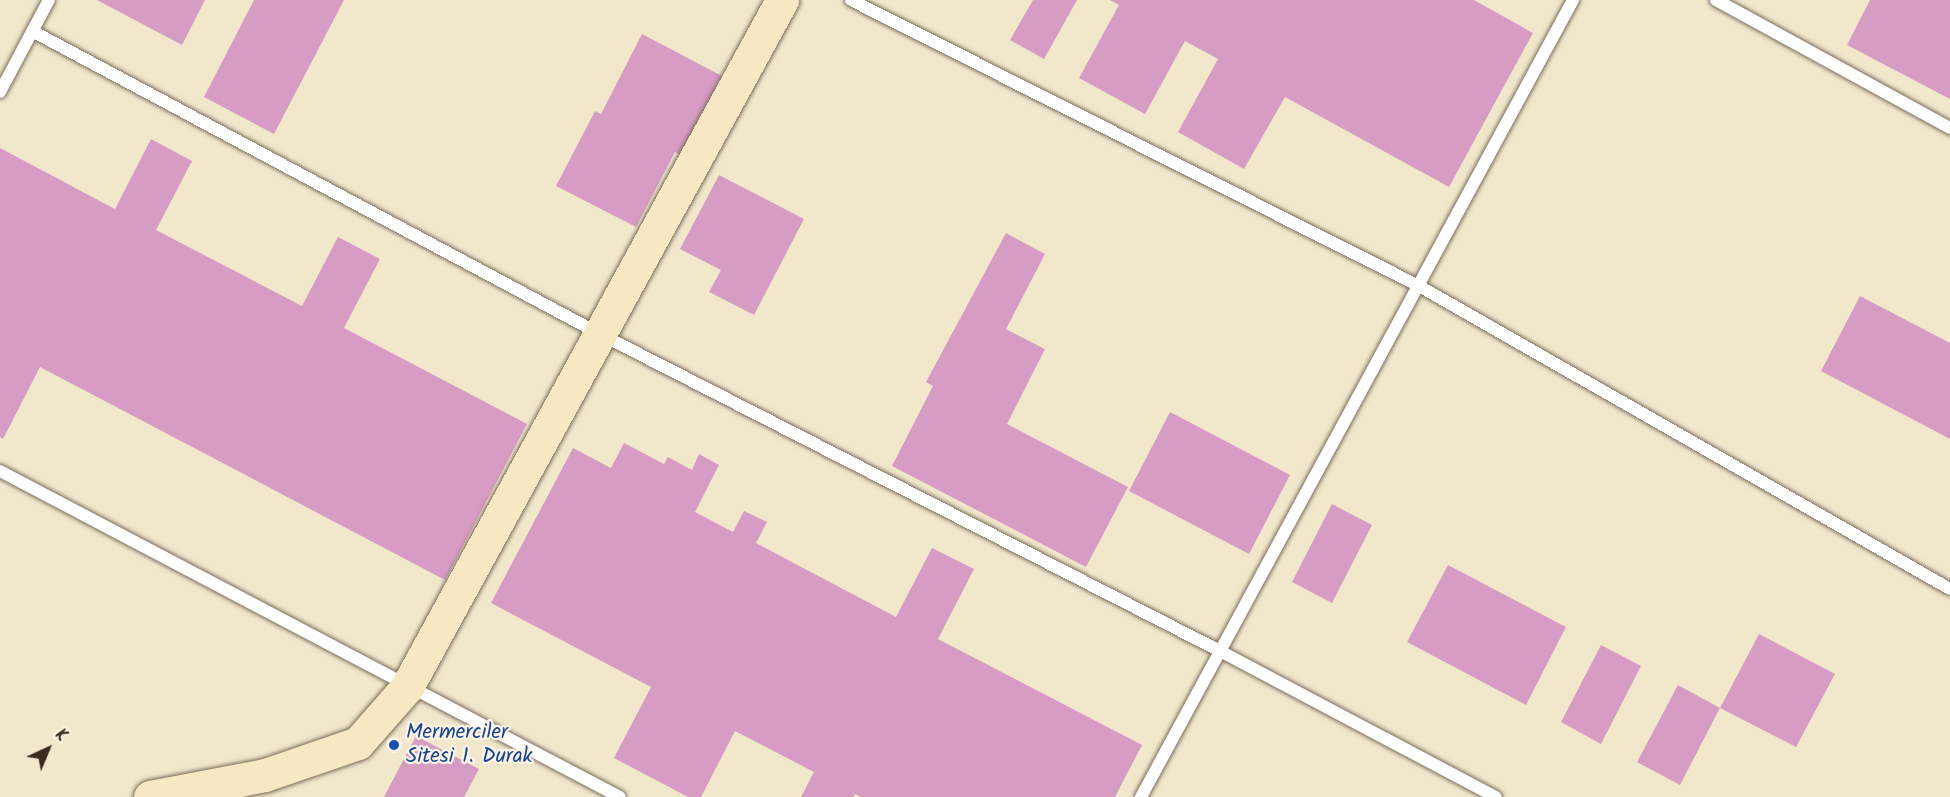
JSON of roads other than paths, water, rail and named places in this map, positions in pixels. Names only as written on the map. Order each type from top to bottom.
[{"type":"street","points":[[150,797],[265,775],[358,744],[407,687],[782,0]]},
{"type":"lane","points":[[0,92],[49,0]]},
{"type":"lane","points":[[851,0],[1419,286],[1950,589]]},
{"type":"lane","points":[[1141,797],[1573,0]]},
{"type":"lane","points":[[1716,0],[1950,128]]},
{"type":"lane","points":[[33,31],[600,334],[1220,651],[1496,797]]},
{"type":"lane","points":[[0,471],[620,797]]},
{"type":"place","name":"Mermerciler Sitesi 1. Durak","points":[[394,745]]}]
